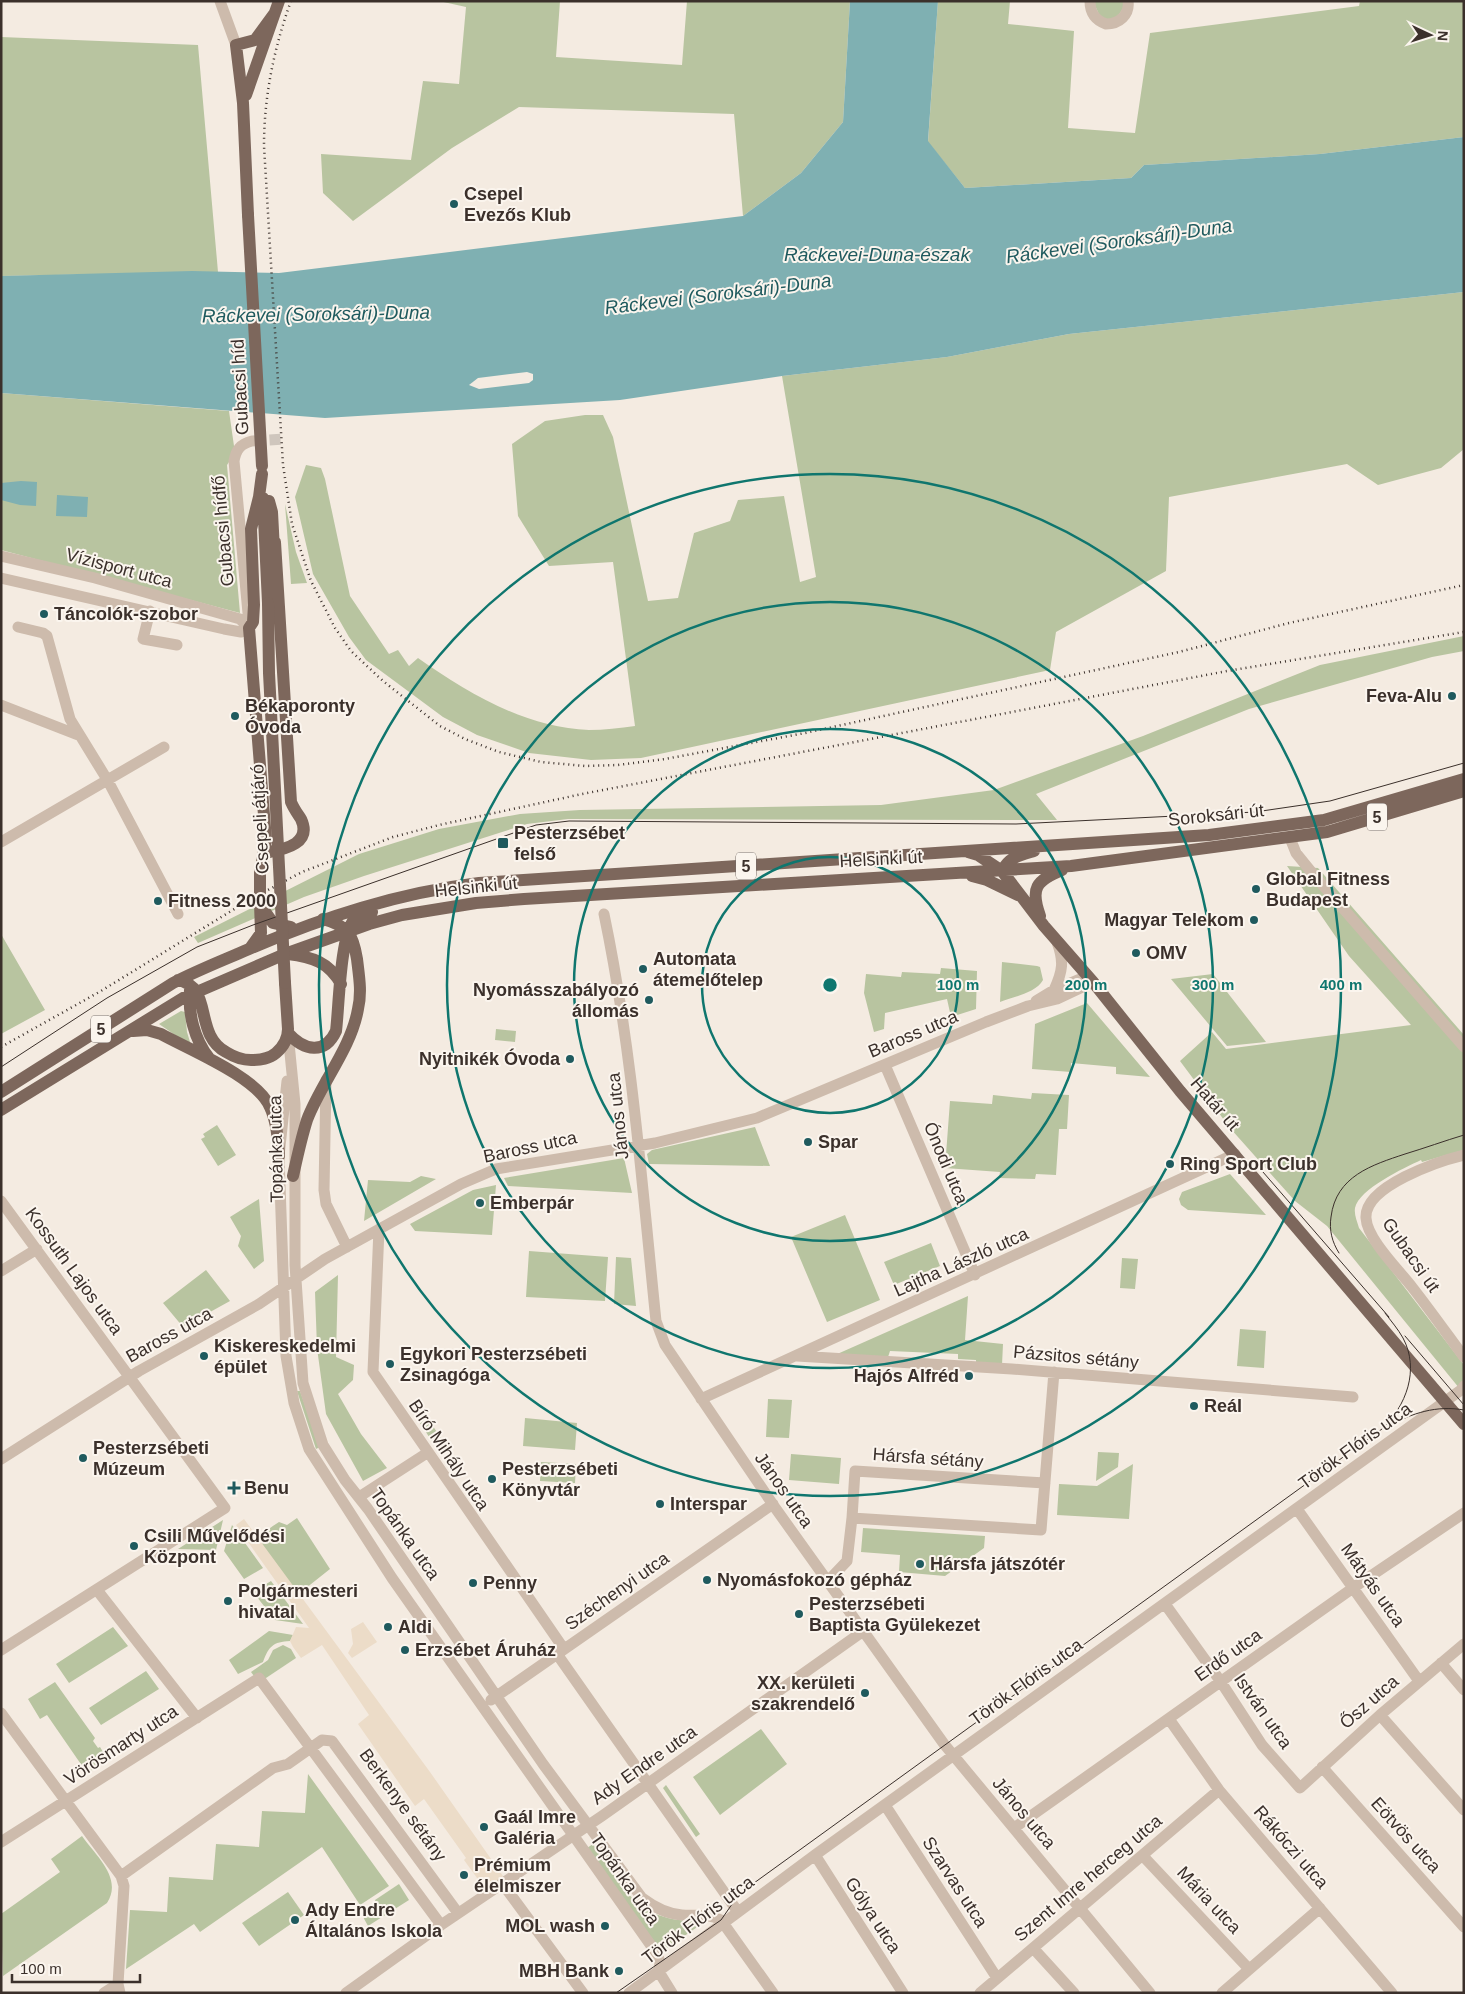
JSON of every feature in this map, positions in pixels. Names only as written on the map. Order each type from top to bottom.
[{"type":"main road","points":[[244,103],[279,1]]},
{"type":"main road","points":[[244,103],[236,45],[255,40],[274,14]]},
{"type":"main road","name":"Gubacsi híd","points":[[244,103],[262,470]]},
{"type":"main road","points":[[248,950],[261,933],[260,873],[266,840],[249,628],[253,622],[254,605],[251,529],[259,497],[262,470]]},
{"type":"main road","name":"Csepeli átjáró","points":[[262,470],[272,512],[275,542],[268,603]]},
{"type":"main road","name":"Csepeli átjáró","points":[[262,470],[269,673],[288,1034]]},
{"type":"main road","points":[[264,852],[296,845],[302,838],[303,828],[292,802],[275,542]]},
{"type":"main road","name":"Soroksári út","points":[[966,851],[1209,835],[1324,820],[1464,779]]},
{"type":"main road","name":"Soroksári út","points":[[1002,871],[1071,866],[1326,832],[1464,791]]},
{"type":"main road","points":[[966,851],[978,855],[1002,871],[1006,863],[1012,858],[1056,844]]},
{"type":"main road","name":"Helsinki út","points":[[1,1092],[178,980],[299,928],[378,902],[479,883],[966,851]]},
{"type":"main road","points":[[1044,926],[1036,904],[1036,888],[1045,877],[1071,866]]},
{"type":"main road","name":"Helsinki út","points":[[1,1110],[192,991],[285,954],[368,924],[402,915],[476,903],[1002,871]]},
{"type":"main road","name":"Határ út","points":[[1002,871],[1044,926],[1090,979],[1180,1091],[1464,1424]]},
{"type":"main road","points":[[958,873],[987,880],[1020,896]]},
{"type":"main road","points":[[216,982],[204,1006],[204,1020],[212,1041],[217,1047],[237,1058],[251,1060],[269,1058],[278,1052],[288,1034],[300,1045],[319,1049],[332,1040],[336,1031],[349,931],[358,917],[406,904],[451,887]]},
{"type":"main road","points":[[260,906],[273,923],[299,928]]},
{"type":"main road","points":[[294,1176],[307,1121],[349,1036],[359,1008],[360,985],[356,950],[349,931],[336,923],[323,920]]},
{"type":"main road","points":[[356,950],[358,936],[368,924]]},
{"type":"main road","points":[[285,954],[309,958],[326,964],[335,973],[341,984]]},
{"type":"main road","points":[[198,970],[192,991],[193,1024],[197,1038],[212,1062]]},
{"type":"main road","points":[[178,980],[192,991],[204,1006]]},
{"type":"main road","points":[[130,1031],[147,1030],[161,1034],[247,1081],[264,1096],[275,1121],[279,1156]]},
{"type":"street","points":[[220,1],[236,45]]},
{"type":"street","points":[[1090,1],[1091,12],[1095,18],[1106,24],[1120,21],[1126,15],[1128,1]]},
{"type":"street","name":"Gubacsi hídfő","points":[[249,628],[234,462],[235,453],[240,446],[252,441]]},
{"type":"street","name":"Vízisport utca","points":[[1,556],[95,578],[227,616],[240,620],[249,628],[241,632],[224,629],[1,578]]},
{"type":"street","name":"Vízisport utca","points":[[150,612],[143,639],[177,645]]},
{"type":"street","points":[[224,629],[227,616]]},
{"type":"street","points":[[18,626],[43,632],[47,636],[70,719],[78,735],[108,781],[178,914]]},
{"type":"street","points":[[1,705],[78,735]]},
{"type":"street","points":[[1,842],[164,747]]},
{"type":"street","points":[[1290,838],[1296,852],[1313,874],[1464,1047]]},
{"type":"street","name":"János utca","points":[[604,914],[620,990],[639,1145],[656,1321],[665,1345],[862,1632],[953,1755],[1150,1993]]},
{"type":"street","points":[[1054,990],[1063,969],[1063,960],[1057,940]]},
{"type":"street","name":"Baross utca","points":[[1028,1006],[1054,990],[1090,979]]},
{"type":"street","name":"Baross utca","points":[[1,1459],[130,1376],[283,1288],[347,1247],[461,1184],[496,1169],[639,1145],[757,1118],[1028,1006],[1057,999],[1090,979]]},
{"type":"street","name":"Topánka utca","points":[[288,1034],[295,1104],[295,1280],[299,1353],[307,1401],[323,1445],[495,1696],[587,1826],[642,1898],[654,1907],[681,1915],[714,1916],[724,1922]]},
{"type":"street","name":"Topánka utca","points":[[289,1047],[279,1156],[283,1288],[289,1378],[294,1403],[310,1448],[380,1560],[657,1954],[660,1962],[658,1972]]},
{"type":"street","name":"Ónodi utca","points":[[886,1065],[975,1275]]},
{"type":"street","points":[[326,1080],[324,1190],[330,1214],[347,1247]]},
{"type":"street","name":"Lajtha László utca","points":[[701,1399],[975,1275],[1235,1154]]},
{"type":"street","name":"Gubacsi út","points":[[1462,1155],[1418,1170],[1395,1182],[1371,1203],[1367,1210],[1366,1219],[1380,1246],[1463,1356]]},
{"type":"street","name":"Kossuth Lajos utca","points":[[1,1201],[225,1508],[97,1590]]},
{"type":"street","name":"Bíró Mihály utca","points":[[379,1229],[372,1372],[738,1912]]},
{"type":"street","points":[[1,1271],[36,1249]]},
{"type":"street","name":"Pázsitos sétány","points":[[796,1356],[1054,1372],[1353,1397]]},
{"type":"street","points":[[852,1518],[1040,1530],[1054,1372]]},
{"type":"street","points":[[1444,1402],[1463,1388]]},
{"type":"street","name":"Török Flóris utca","points":[[629,1993],[815,1855],[1297,1510],[1444,1402]]},
{"type":"street","points":[[359,1498],[426,1453]]},
{"type":"street","name":"Hársfa sétány","points":[[827,1582],[847,1561],[855,1471],[1045,1483]]},
{"type":"street","name":"Széchenyi utca","points":[[482,1706],[773,1504]]},
{"type":"street","name":"Mátyás utca","points":[[1297,1510],[1419,1681]]},
{"type":"street","name":"Erdő utca","points":[[1014,1828],[1353,1588],[1464,1513]]},
{"type":"street","points":[[1,1650],[97,1590],[197,1718]]},
{"type":"street","name":"István utca","points":[[1166,1604],[1221,1682],[1262,1745],[1300,1788]]},
{"type":"street","name":"Ady Endre utca","points":[[346,1993],[862,1632]]},
{"type":"street","name":"Ősz utca","points":[[1300,1788],[1380,1715],[1464,1644]]},
{"type":"street","points":[[1441,1663],[1464,1690]]},
{"type":"street","name":"Vörösmarty utca","points":[[1,1842],[259,1678],[310,1749]]},
{"type":"street","points":[[1,1713],[121,1876],[124,1886],[119,1988],[104,1993]]},
{"type":"street","points":[[1380,1715],[1464,1810]]},
{"type":"street","name":"Rákóczi utca","points":[[1169,1719],[1220,1790],[1392,1993]]},
{"type":"street","name":"Berkenye sétány","points":[[121,1876],[273,1768],[288,1764],[322,1740],[332,1740],[339,1747],[458,1913]]},
{"type":"street","points":[[310,1749],[318,1755],[441,1925]]},
{"type":"street","name":"Eötvös utca","points":[[1322,1767],[1464,1926]]},
{"type":"street","name":"Szent Imre herceg utca","points":[[980,1993],[1220,1790]]},
{"type":"street","name":"Szarvas utca","points":[[885,1805],[996,1978]]},
{"type":"street","name":"Gólya utca","points":[[815,1855],[902,1993]]},
{"type":"street","name":"Mária utca","points":[[1143,1856],[1249,1969]]},
{"type":"street","points":[[502,1883],[583,1993]]},
{"type":"street","points":[[1222,1993],[1320,1908]]},
{"type":"street","points":[[724,1922],[773,1993]]},
{"type":"street","points":[[1033,1948],[1074,1993]]},
{"type":"street","points":[[658,1972],[672,1993]]},
{"type":"green space","points":[[439,1],[560,1],[556,57],[682,65],[687,1],[850,1],[843,122],[801,173],[743,216],[734,114],[519,107],[452,148],[353,221],[323,193],[321,154],[411,160],[423,81],[459,84],[466,7]]},
{"type":"green space","points":[[938,1],[1010,1],[1008,24],[1074,31],[1068,128],[1135,133],[1150,33],[1359,6],[1360,1],[1464,1],[1464,137],[1320,154],[1144,165],[1131,178],[965,188],[928,142]]},
{"type":"green space","points":[[1093,1],[1124,1],[1124,7],[1116,19],[1101,19]]},
{"type":"green space","points":[[1,37],[198,45],[218,272],[1,276]]},
{"type":"green space","points":[[1464,292],[1464,449],[1441,468],[1378,485],[1347,464],[1169,497],[1166,571],[1056,632],[1050,670],[641,758],[591,760],[529,753],[477,735],[443,717],[366,660],[349,637],[313,574],[295,497],[306,465],[321,468],[350,596],[389,654],[398,650],[409,666],[418,658],[477,696],[520,716],[543,723],[589,730],[635,726],[613,562],[549,566],[518,516],[512,444],[545,421],[585,415],[603,415],[613,437],[648,601],[678,598],[694,533],[730,521],[738,500],[784,496],[800,582],[816,577],[782,376],[947,357],[1069,334]]},
{"type":"green space","points":[[1,393],[229,411],[235,453],[227,465],[240,613],[1,550]]},
{"type":"green space","points":[[285,504],[296,552],[307,583],[291,584]]},
{"type":"green space","points":[[1464,636],[1464,651],[1432,657],[1249,709],[1036,794],[1057,820],[568,819],[527,824],[304,897],[198,943],[194,937],[359,854],[439,829],[520,814],[580,810],[881,805],[994,790],[1143,736],[1320,665]]},
{"type":"green space","points":[[1287,866],[1318,868],[1464,1035],[1464,1150],[1422,1162],[1421,1160],[1383,1180],[1358,1201],[1355,1211],[1359,1228],[1464,1365],[1464,1394],[1327,1226],[1295,1201],[1230,1128],[1180,1061],[1212,1032],[1226,1049],[1411,1025],[1349,956]]},
{"type":"green space","points":[[1,934],[45,1010],[1,1034]]},
{"type":"green space","points":[[1002,962],[1040,967],[1043,980],[1030,991],[1000,1002]]},
{"type":"green space","points":[[941,968],[977,971],[976,1009],[951,1017],[947,999],[885,1013],[884,1029],[874,1032],[864,993],[866,974],[901,977],[902,972],[940,974]]},
{"type":"green space","points":[[1213,974],[1266,1042],[1227,1046],[1171,979]]},
{"type":"green space","points":[[1087,1003],[1150,1077],[1116,1074],[1116,1067],[1071,1063],[1071,1072],[1032,1069],[1035,1024]]},
{"type":"green space","points":[[181,1011],[185,1012],[190,1042],[188,1044],[159,1024]]},
{"type":"green space","points":[[496,1029],[516,1031],[515,1042],[495,1040]]},
{"type":"green space","points":[[1032,1093],[1069,1095],[1067,1129],[1059,1129],[1056,1175],[1036,1174],[1035,1179],[999,1178],[1000,1172],[945,1168],[950,1101],[992,1104],[993,1095],[1031,1099]]},
{"type":"green space","points":[[217,1125],[236,1155],[218,1166],[201,1139],[205,1137],[203,1134]]},
{"type":"green space","points":[[755,1127],[770,1166],[649,1164],[647,1154],[652,1150]]},
{"type":"green space","points":[[624,1158],[632,1193],[508,1186],[504,1178]]},
{"type":"green space","points":[[1230,1174],[1266,1215],[1188,1210],[1181,1205],[1179,1199],[1182,1192]]},
{"type":"green space","points":[[421,1176],[436,1179],[364,1221],[368,1180],[410,1182]]},
{"type":"green space","points":[[496,1185],[492,1235],[415,1231],[410,1224],[473,1190]]},
{"type":"green space","points":[[259,1199],[264,1261],[254,1269],[238,1246],[241,1236],[230,1217]]},
{"type":"green space","points":[[845,1215],[880,1300],[827,1322],[791,1237]]},
{"type":"green space","points":[[931,1243],[940,1266],[894,1285],[884,1262]]},
{"type":"green space","points":[[529,1251],[608,1257],[605,1301],[526,1297]]},
{"type":"green space","points":[[616,1257],[631,1258],[636,1306],[614,1304]]},
{"type":"green space","points":[[1122,1258],[1138,1259],[1135,1289],[1120,1288]]},
{"type":"green space","points":[[206,1270],[230,1301],[183,1327],[163,1303]]},
{"type":"green space","points":[[338,1275],[336,1357],[354,1365],[353,1380],[338,1394],[361,1434],[387,1468],[363,1481],[326,1414],[317,1348],[315,1292]]},
{"type":"green space","points":[[968,1296],[965,1340],[1003,1344],[1002,1365],[976,1363],[976,1360],[958,1359],[958,1354],[890,1351],[888,1357],[835,1355]]},
{"type":"green space","points":[[1240,1329],[1266,1331],[1264,1368],[1237,1366]]},
{"type":"green space","points":[[297,1391],[300,1391],[320,1447],[316,1449]]},
{"type":"green space","points":[[768,1399],[792,1400],[789,1438],[766,1437]]},
{"type":"green space","points":[[427,1417],[444,1443],[437,1449],[420,1423]]},
{"type":"green space","points":[[525,1418],[577,1423],[575,1450],[523,1446]]},
{"type":"green space","points":[[1098,1452],[1119,1453],[1118,1467],[1096,1481]]},
{"type":"green space","points":[[791,1454],[841,1458],[839,1484],[789,1480]]},
{"type":"green space","points":[[541,1462],[576,1464],[575,1483],[540,1481]]},
{"type":"green space","points":[[1133,1464],[1129,1519],[1057,1515],[1059,1484],[1097,1486]]},
{"type":"green space","points":[[297,1518],[330,1569],[296,1596],[261,1541],[263,1534],[279,1522],[287,1525]]},
{"type":"green space","points":[[223,1520],[216,1550],[178,1549]]},
{"type":"green space","points":[[232,1525],[263,1568],[244,1579],[224,1551]]},
{"type":"green space","points":[[863,1528],[985,1536],[984,1548],[945,1576],[899,1572],[900,1555],[861,1552]]},
{"type":"green space","points":[[271,1581],[303,1624],[275,1620],[253,1592]]},
{"type":"green space","points":[[113,1627],[128,1646],[69,1683],[56,1664]]},
{"type":"green space","points":[[269,1631],[293,1635],[290,1641],[279,1642],[272,1646],[263,1662],[238,1674],[229,1660]]},
{"type":"green space","points":[[283,1645],[291,1649],[296,1658],[266,1678],[254,1676],[251,1672],[268,1660],[273,1650]]},
{"type":"green space","points":[[146,1671],[159,1689],[101,1725],[89,1708]]},
{"type":"green space","points":[[55,1682],[95,1738],[93,1741],[98,1748],[100,1747],[106,1757],[98,1763],[99,1766],[87,1773],[47,1715],[40,1719],[28,1699]]},
{"type":"green space","points":[[761,1729],[787,1764],[720,1815],[693,1777]]},
{"type":"green space","points":[[308,1774],[389,1886],[360,1905],[322,1847],[200,1932],[194,1924],[126,1969],[130,1910],[167,1912],[169,1877],[213,1880],[216,1844],[259,1847],[262,1811],[305,1813]]},
{"type":"green space","points":[[666,1785],[700,1834],[696,1837],[663,1788]]},
{"type":"green space","points":[[82,1836],[100,1859],[110,1876],[111,1894],[107,1903],[3,1976],[1,1914],[60,1872],[51,1859]]},
{"type":"green space","points":[[593,1844],[625,1890],[648,1910],[663,1917],[703,1921],[703,1923],[667,1948],[658,1947],[587,1848]]},
{"type":"green space","points":[[399,1884],[409,1900],[368,1926],[362,1915],[377,1905],[375,1900]]},
{"type":"green space","points":[[288,1892],[304,1915],[259,1946],[242,1923]]},
{"type":"shaded area","points":[[244,1519],[430,1772],[503,1876],[485,1889],[464,1860],[466,1858],[424,1799],[415,1806],[358,1724],[369,1715],[322,1645],[301,1658],[293,1647],[290,1641],[296,1627],[309,1628],[236,1525]]},
{"type":"shaded area","points":[[363,1622],[377,1642],[352,1658],[348,1653],[353,1644],[351,1629]]},
{"type":"water","name":"Ráckevei-Duna-észak","points":[[850,1],[938,1],[928,141],[965,188],[1131,178],[1144,165],[1320,154],[1464,137],[1464,292],[1069,334],[947,357],[782,376],[620,400],[325,418],[1,393],[1,276],[192,271],[279,273],[743,216],[801,173],[843,122]]},
{"type":"water","points":[[37,482],[36,506],[20,505],[1,500],[1,483]]},
{"type":"water","points":[[57,495],[88,497],[87,517],[56,516]]},
{"type":"pier","points":[[527,372],[533,374],[533,380],[529,383],[479,389],[469,385],[478,378]]},
{"type":"tunnel","points":[[253,441],[284,439]]},
{"type":"tram line","points":[[1,1067],[107,998],[197,947],[253,925],[536,825],[569,821],[1016,824],[1255,812],[1330,801],[1464,763]]},
{"type":"tram line","points":[[1339,1253],[1332,1236],[1330,1227],[1331,1217],[1334,1203],[1340,1191],[1348,1182],[1368,1168],[1380,1163],[1464,1135]]},
{"type":"tram line","points":[[1256,1164],[1389,1317]]},
{"type":"tram line","points":[[616,1993],[721,1920],[737,1897],[754,1883],[1382,1429],[1398,1410],[1404,1399],[1410,1375],[1408,1350],[1403,1338],[1385,1313]]},
{"type":"tram line","points":[[1405,1336],[1464,1405]]},
{"type":"tram line","points":[[1388,1426],[1406,1417],[1434,1409],[1464,1410]]},
{"type":"railway","points":[[291,1],[271,72],[264,127],[264,146],[283,465],[292,524],[311,581],[335,628],[351,651],[383,681],[440,726],[465,739],[499,752],[541,762],[585,766],[618,765],[665,759],[805,733],[1179,652],[1289,623],[1464,585]]},
{"type":"railway","points":[[1,1047],[101,991],[249,900],[302,872],[393,837],[582,794],[1227,671],[1464,632]]},
{"type":"place","name":"Csepel Evezős Klub","points":[[454,204]]},
{"type":"place","name":"Táncolók-szobor","points":[[44,614]]},
{"type":"place","name":"Feva-Alu","points":[[1452,696]]},
{"type":"place","name":"Békaporonty Óvoda","points":[[235,716]]},
{"type":"place","name":"Pesterzsébet felső","points":[[503,843]]},
{"type":"place","name":"Global Fitness Budapest","points":[[1256,889]]},
{"type":"place","name":"Fitness 2000","points":[[158,901]]},
{"type":"place","name":"Magyar Telekom","points":[[1254,920]]},
{"type":"place","name":"OMV","points":[[1136,953]]},
{"type":"place","name":"Automata átemelőtelep","points":[[643,969]]},
{"type":"place","name":"Nyomásszabályozó állomás","points":[[649,1000]]},
{"type":"place","name":"Nyitnikék Óvoda","points":[[570,1059]]},
{"type":"place","name":"Spar","points":[[808,1142]]},
{"type":"place","name":"Ring Sport Club","points":[[1170,1164]]},
{"type":"place","name":"Emberpár","points":[[480,1203]]},
{"type":"place","name":"Kiskereskedelmi épület","points":[[204,1356]]},
{"type":"place","name":"Egykori Pesterzsébeti Zsinagóga","points":[[390,1364]]},
{"type":"place","name":"Hajós Alfréd","points":[[969,1376]]},
{"type":"place","name":"Reál","points":[[1194,1406]]},
{"type":"place","name":"Pesterzsébeti Múzeum","points":[[83,1458]]},
{"type":"place","name":"Pesterzsébeti Könyvtár","points":[[492,1479]]},
{"type":"place","name":"Benu","points":[[234,1488]]},
{"type":"place","name":"Interspar","points":[[660,1504]]},
{"type":"place","name":"Csili Művelődési Központ","points":[[134,1546]]},
{"type":"place","name":"Hársfa játszótér","points":[[920,1564]]},
{"type":"place","name":"Nyomásfokozó gépház","points":[[707,1580]]},
{"type":"place","name":"Penny","points":[[473,1583]]},
{"type":"place","name":"Polgármesteri hivatal","points":[[228,1601]]},
{"type":"place","name":"Pesterzsébeti Baptista Gyülekezet","points":[[799,1614]]},
{"type":"place","name":"Aldi","points":[[388,1627]]},
{"type":"place","name":"Erzsébet Áruház","points":[[405,1650]]},
{"type":"place","name":"XX. kerületi szakrendelő","points":[[865,1693]]},
{"type":"place","name":"Gaál Imre Galéria","points":[[484,1827]]},
{"type":"place","name":"Prémium élelmiszer","points":[[464,1875]]},
{"type":"place","name":"Ady Endre Általános Iskola","points":[[295,1920]]},
{"type":"place","name":"MOL wash","points":[[605,1926]]},
{"type":"place","name":"MBH Bank","points":[[619,1971]]},
{"type":"water label","name":"Ráckevei (Soroksári)-Duna","points":[[1119,241]]},
{"type":"water label","name":"Ráckevei (Soroksári)-Duna","points":[[718,294]]},
{"type":"water label","name":"Ráckevei (Soroksári)-Duna","points":[[316,314]]}]
